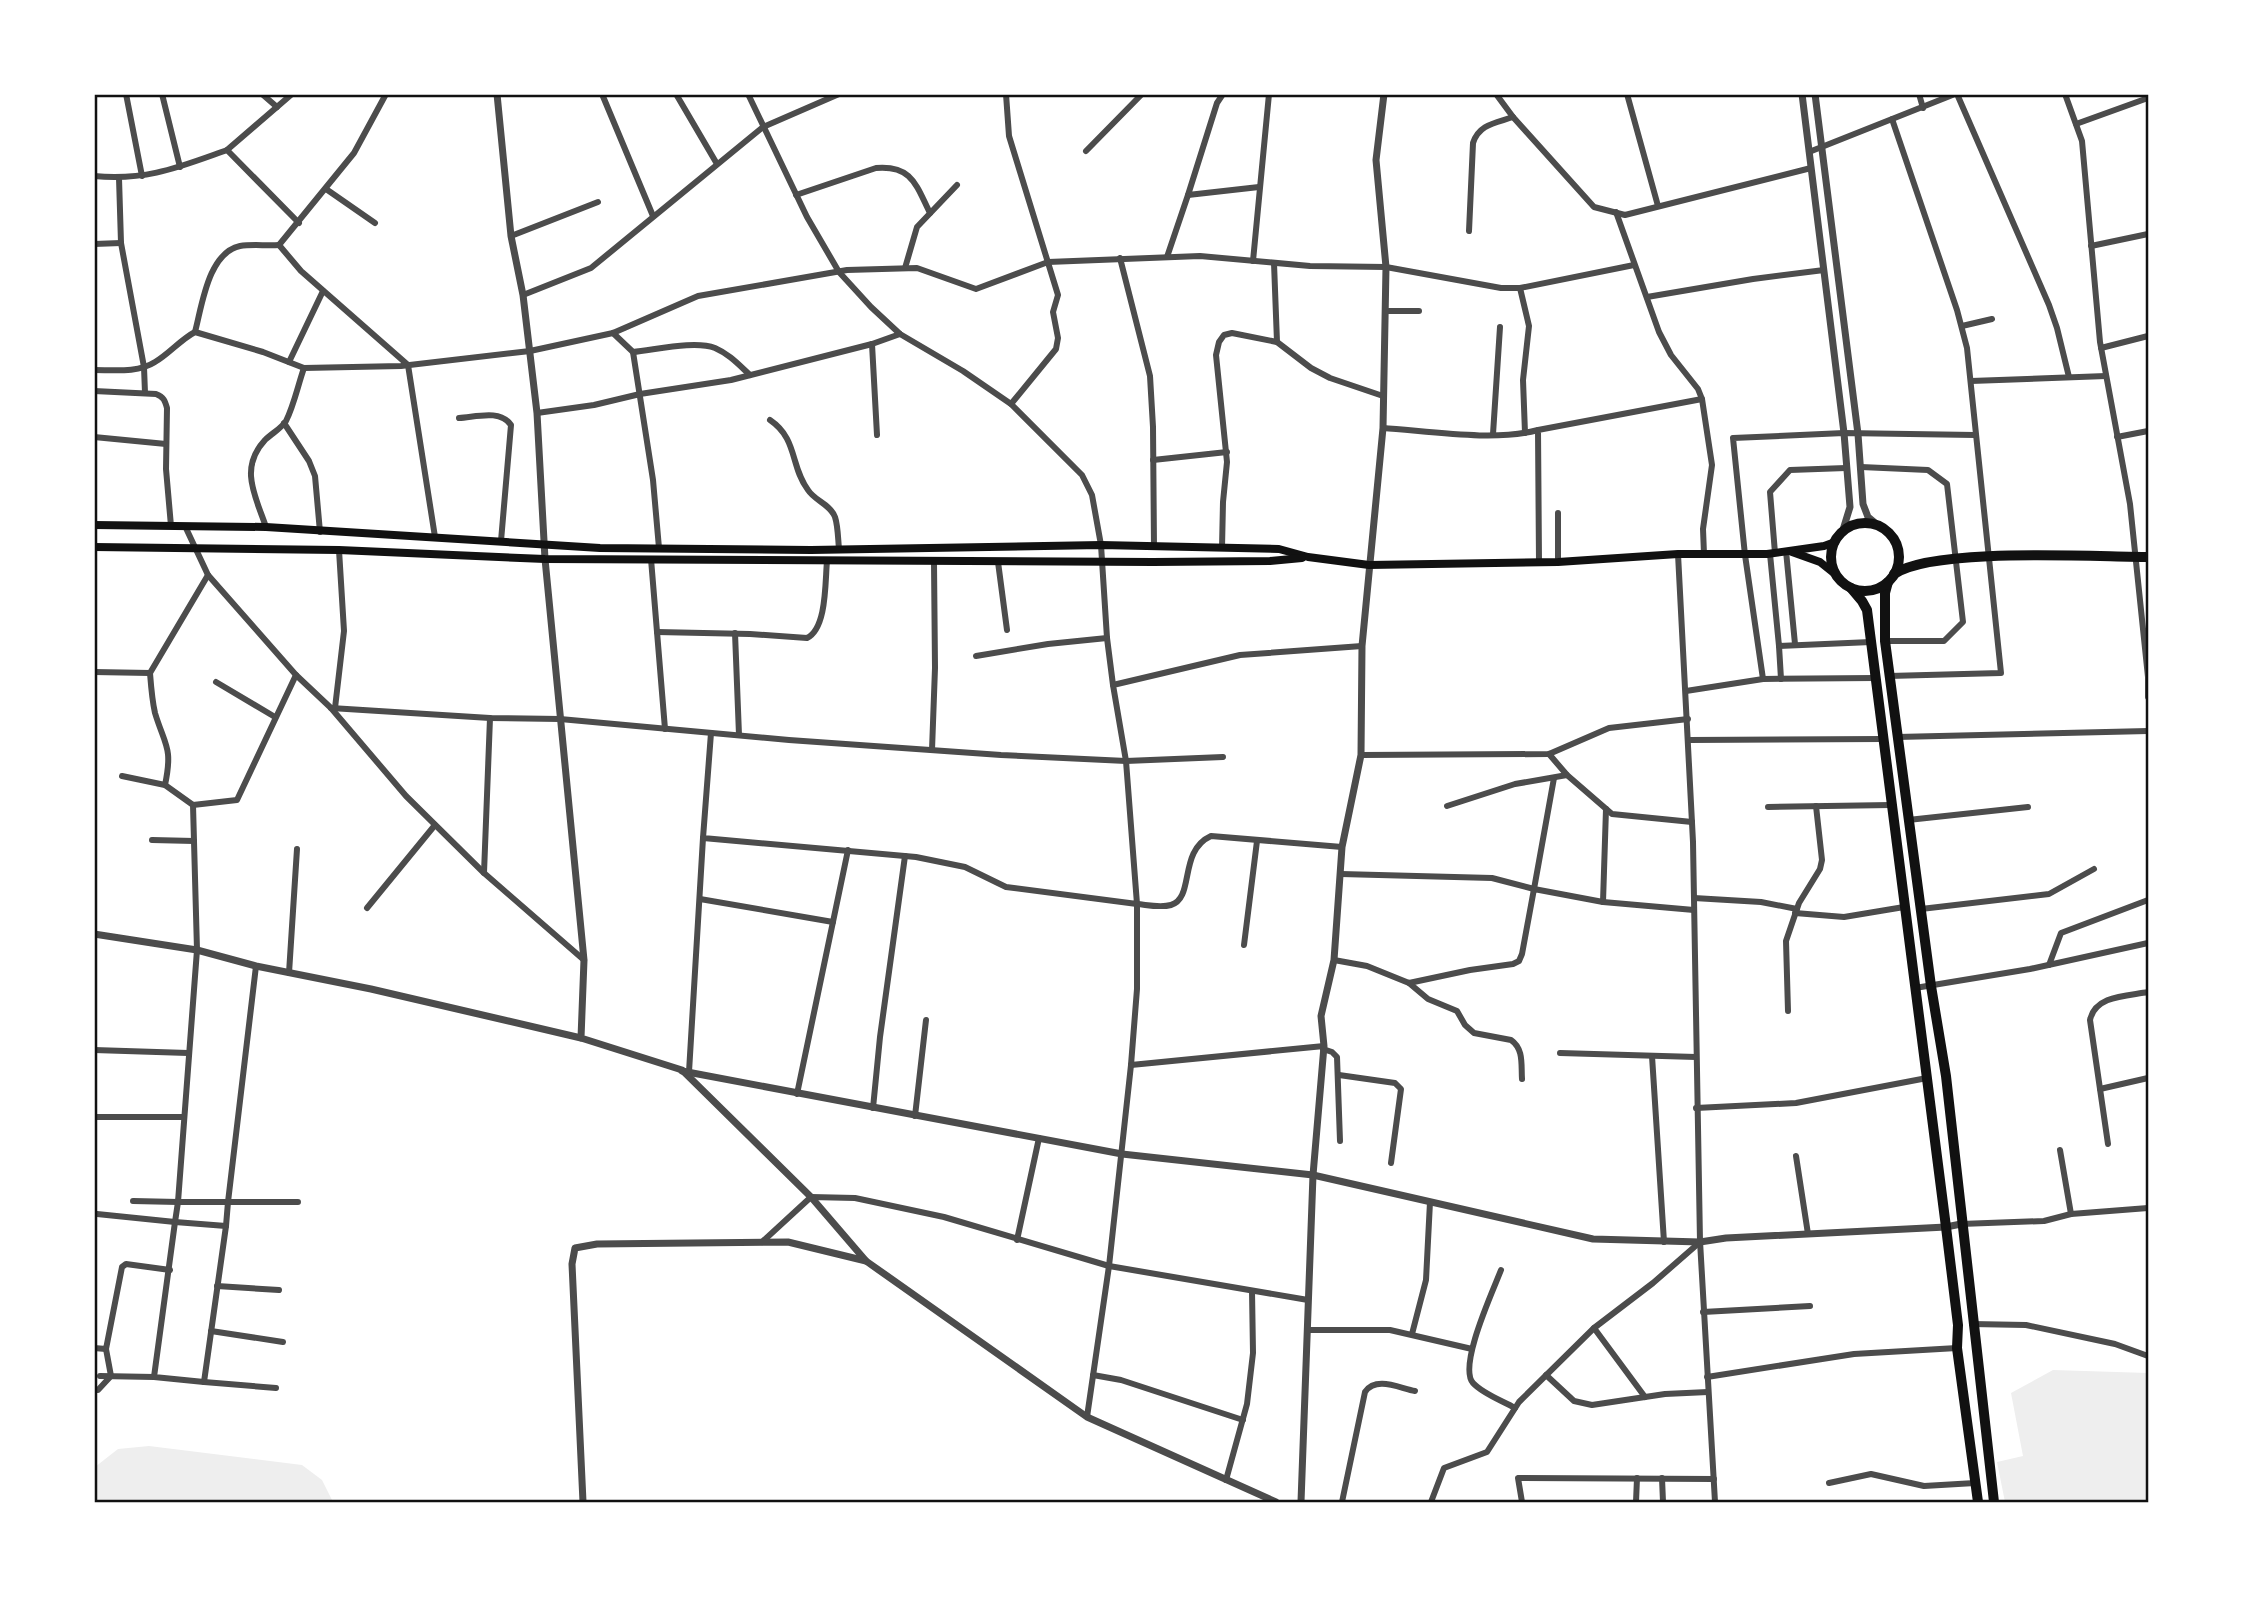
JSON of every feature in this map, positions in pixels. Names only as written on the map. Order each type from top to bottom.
[{"type":"main road","points":[[94,525],[266,527],[545,545],[659,548],[839,549],[1101,545],[1222,548],[1279,550],[1308,557],[1369,565],[1558,562],[1678,554],[1772,553],[1824,546],[1860,524],[1880,527],[1895,541],[1899,558],[1885,593],[1885,641],[1896,737],[1946,1076],[1994,1503]]},
{"type":"main road","points":[[1835,574],[1832,552],[1838,537]]},
{"type":"main road","points":[[94,547],[339,550],[545,559],[934,563],[1270,561],[1308,557]]},
{"type":"main road","points":[[1898,550],[1904,556],[1927,562]]},
{"type":"main road","points":[[1788,551],[1820,562],[1851,588],[1867,610],[1946,1227],[1978,1503]]},
{"type":"main road","points":[[1851,588],[1870,590],[1904,568],[1955,559],[2148,557]]},
{"type":"street","points":[[126,94],[142,176]]},
{"type":"street","points":[[162,94],[180,167]]},
{"type":"street","points":[[262,94],[277,107]]},
{"type":"street","points":[[94,176],[119,178],[167,172],[227,150],[292,94]]},
{"type":"street","points":[[279,246],[354,153],[386,94]]},
{"type":"street","points":[[497,94],[512,236],[523,295],[537,412],[545,559],[583,960],[580,1038]]},
{"type":"street","points":[[602,94],[653,216]]},
{"type":"street","points":[[676,94],[717,164]]},
{"type":"street","points":[[748,94],[796,195],[839,272],[900,334],[963,371],[1011,404],[1082,475],[1092,495],[1101,545],[1107,638],[1126,761],[1137,904],[1137,989],[1109,1266],[1087,1417]]},
{"type":"street","points":[[523,295],[591,268],[763,127],[839,94]]},
{"type":"street","points":[[1006,94],[1009,136],[1058,295],[1053,312],[1058,344],[1051,357],[1011,404]]},
{"type":"street","points":[[1086,151],[1142,94]]},
{"type":"street","points":[[1167,257],[1213,115],[1223,94]]},
{"type":"street","points":[[1253,261],[1269,94]]},
{"type":"street","points":[[1301,1503],[1313,1175],[1324,1047],[1321,1016],[1334,960],[1342,847],[1361,755],[1362,646],[1382,428],[1386,267],[1376,160],[1384,94]]},
{"type":"street","points":[[1496,94],[1513,117],[1594,207],[1625,215],[1811,168]]},
{"type":"street","points":[[1627,94],[1658,206]]},
{"type":"street","points":[[1801,94],[1844,433],[1850,507],[1838,537]]},
{"type":"street","points":[[1815,94],[1858,434],[1863,504],[1868,517],[1880,527]]},
{"type":"street","points":[[1919,94],[1923,108]]},
{"type":"street","points":[[1809,152],[1956,94],[2049,305],[2069,377]]},
{"type":"street","points":[[2065,94],[2082,141],[2101,348],[2130,504],[2148,697]]},
{"type":"street","points":[[2076,124],[2148,98]]},
{"type":"street","points":[[1469,231],[1473,143],[1476,135],[1482,127],[1513,117]]},
{"type":"street","points":[[1889,676],[2001,673],[1971,381],[1962,326],[1892,118]]},
{"type":"street","points":[[227,150],[299,223]]},
{"type":"street","points":[[796,195],[876,168],[889,167],[908,175],[930,212]]},
{"type":"street","points":[[119,178],[121,243],[125,253],[130,297],[144,367],[145,393]]},
{"type":"street","points":[[905,268],[917,227],[957,185]]},
{"type":"street","points":[[1188,195],[1259,187]]},
{"type":"street","points":[[326,189],[375,223]]},
{"type":"street","points":[[512,236],[598,202]]},
{"type":"street","points":[[1616,212],[1659,332],[1671,355],[1698,389],[1702,399],[1712,465],[1703,529],[1704,554]]},
{"type":"street","points":[[2091,246],[2148,234]]},
{"type":"street","points":[[94,244],[121,243]]},
{"type":"street","points":[[195,332],[208,282],[225,254],[239,246],[279,246],[301,271],[408,365],[435,537]]},
{"type":"street","points":[[94,370],[144,367],[154,363],[195,332],[263,352],[304,368],[408,365],[530,351],[613,333],[698,296],[847,270],[917,268],[976,289],[1048,262],[1200,256],[1310,266],[1386,267],[1501,288],[1520,288],[1634,265]]},
{"type":"street","points":[[1121,258],[1150,376],[1154,547]]},
{"type":"street","points":[[1274,263],[1277,342]]},
{"type":"street","points":[[1647,297],[1824,270]]},
{"type":"street","points":[[1520,288],[1529,326],[1523,380],[1525,433]]},
{"type":"street","points":[[289,362],[323,291]]},
{"type":"street","points":[[1385,311],[1419,311]]},
{"type":"street","points":[[1962,326],[1992,319]]},
{"type":"street","points":[[1493,434],[1500,327]]},
{"type":"street","points":[[613,333],[633,352],[659,548]]},
{"type":"street","points":[[1222,548],[1227,452],[1216,355],[1224,335],[1232,333],[1277,342],[1311,368],[1330,378],[1383,396]]},
{"type":"street","points":[[537,412],[594,405],[640,394],[731,380],[872,344],[900,334]]},
{"type":"street","points":[[2101,348],[2148,336]]},
{"type":"street","points":[[633,352],[701,344],[727,355],[750,375]]},
{"type":"street","points":[[872,344],[877,435]]},
{"type":"street","points":[[266,527],[250,475],[250,465],[254,454],[284,423],[304,368]]},
{"type":"street","points":[[1971,381],[2106,376]]},
{"type":"street","points":[[94,391],[156,394],[165,401],[166,469],[171,526]]},
{"type":"street","points":[[1382,428],[1493,434],[1525,433],[1702,399]]},
{"type":"street","points":[[459,418],[500,415],[511,425],[501,541]]},
{"type":"street","points":[[770,420],[788,436],[806,488],[828,506],[834,516],[839,549]]},
{"type":"street","points":[[284,423],[300,444],[315,476],[320,532]]},
{"type":"street","points":[[1538,430],[1538,562]]},
{"type":"street","points":[[2117,437],[2148,431]]},
{"type":"street","points":[[1763,679],[1745,555],[1733,438],[1844,433],[1975,435]]},
{"type":"street","points":[[94,437],[166,444]]},
{"type":"street","points":[[1153,460],[1227,452]]},
{"type":"street","points":[[1861,467],[1927,470],[1947,484],[1963,622],[1944,641],[1885,641]]},
{"type":"street","points":[[1781,679],[1770,492],[1790,470],[1846,468]]},
{"type":"street","points":[[1558,513],[1558,562]]},
{"type":"street","points":[[185,526],[208,575],[296,675],[333,708],[406,796],[484,873],[583,960]]},
{"type":"street","points":[[333,708],[344,631],[339,550]]},
{"type":"street","points":[[1788,551],[1795,644]]},
{"type":"street","points":[[1678,554],[1692,822],[1700,1242],[1716,1503]]},
{"type":"street","points":[[651,559],[665,729]]},
{"type":"street","points":[[657,632],[807,638],[814,635],[821,624],[827,561]]},
{"type":"street","points":[[998,562],[1007,630]]},
{"type":"street","points":[[932,750],[935,668],[934,563]]},
{"type":"street","points":[[164,785],[169,765],[168,744],[155,713],[150,673],[208,575]]},
{"type":"street","points":[[735,634],[739,735]]},
{"type":"street","points":[[976,656],[1107,638]]},
{"type":"street","points":[[1779,646],[1871,642]]},
{"type":"street","points":[[1114,685],[1240,655],[1362,646]]},
{"type":"street","points":[[94,671],[150,673]]},
{"type":"street","points":[[122,776],[164,785],[193,805],[237,800],[296,675]]},
{"type":"street","points":[[1686,691],[1763,679],[1875,678]]},
{"type":"street","points":[[216,682],[275,717]]},
{"type":"street","points":[[333,708],[490,718],[559,719],[932,750],[1126,761],[1223,757]]},
{"type":"street","points":[[484,873],[490,718]]},
{"type":"street","points":[[1361,755],[1549,754],[1609,728],[1688,719]]},
{"type":"street","points":[[1896,737],[2148,731]]},
{"type":"street","points":[[711,733],[685,1071],[811,1197],[866,1261],[1087,1417],[1276,1503]]},
{"type":"street","points":[[1689,740],[1883,739]]},
{"type":"street","points":[[1549,754],[1567,775],[1612,814],[1692,822]]},
{"type":"street","points":[[1447,806],[1515,784],[1567,775]]},
{"type":"street","points":[[1409,983],[1470,970],[1505,966],[1519,961],[1554,778]]},
{"type":"street","points":[[154,1377],[178,1202],[197,950],[193,805]]},
{"type":"street","points":[[1769,807],[1891,805]]},
{"type":"street","points":[[1787,1011],[1786,941],[1796,911],[1806,889],[1820,869],[1822,860],[1816,806]]},
{"type":"street","points":[[1909,820],[2028,807]]},
{"type":"street","points":[[1603,902],[1606,809]]},
{"type":"street","points":[[367,908],[435,824]]},
{"type":"street","points":[[703,838],[905,856],[965,867],[1006,887],[1160,907],[1177,903],[1182,895],[1194,850],[1201,841],[1211,836],[1342,847]]},
{"type":"street","points":[[152,840],[194,841]]},
{"type":"street","points":[[1244,945],[1257,841]]},
{"type":"street","points":[[289,973],[297,849]]},
{"type":"street","points":[[797,1094],[848,850]]},
{"type":"street","points":[[873,1108],[905,856]]},
{"type":"street","points":[[1921,909],[2049,894],[2094,869]]},
{"type":"street","points":[[1341,874],[1492,878],[1603,902],[1694,909]]},
{"type":"street","points":[[700,898],[833,922]]},
{"type":"street","points":[[1694,898],[1761,902],[1796,911],[1844,917],[1904,907]]},
{"type":"street","points":[[2049,965],[2061,933],[2148,900]]},
{"type":"street","points":[[94,934],[197,950],[256,967],[371,989],[580,1038],[685,1071],[797,1094],[1122,1154],[1313,1175],[1593,1239],[1700,1242],[1726,1238],[2045,1221],[2071,1214],[2148,1208]]},
{"type":"street","points":[[1915,988],[2049,965],[2148,943]]},
{"type":"street","points":[[1334,960],[1367,966],[1409,983],[1428,999],[1457,1011],[1465,1025],[1474,1033],[1511,1040],[1521,1053],[1522,1079]]},
{"type":"street","points":[[204,1382],[226,1226],[256,967]]},
{"type":"street","points":[[2108,1144],[2090,1020],[2092,1011],[2103,1002],[2148,992]]},
{"type":"street","points":[[915,1116],[926,1020]]},
{"type":"street","points":[[1131,1065],[1324,1047],[1337,1058],[1340,1141]]},
{"type":"street","points":[[94,1050],[188,1053]]},
{"type":"street","points":[[1560,1053],[1696,1057]]},
{"type":"street","points":[[1652,1056],[1664,1242]]},
{"type":"street","points":[[1339,1075],[1395,1083],[1401,1089],[1391,1163]]},
{"type":"street","points":[[1696,1108],[1796,1103],[1927,1078]]},
{"type":"street","points":[[2100,1089],[2148,1078]]},
{"type":"street","points":[[94,1117],[183,1117]]},
{"type":"street","points":[[1017,1240],[1039,1138]]},
{"type":"street","points":[[2060,1150],[2071,1214]]},
{"type":"street","points":[[1796,1156],[1808,1234]]},
{"type":"street","points":[[762,1242],[811,1197],[855,1198],[944,1217],[1109,1266],[1308,1300]]},
{"type":"street","points":[[134,1201],[298,1202]]},
{"type":"street","points":[[1412,1334],[1428,1270],[1430,1202]]},
{"type":"street","points":[[97,1214],[226,1226]]},
{"type":"street","points":[[583,1503],[572,1264],[575,1248],[597,1244],[788,1242],[866,1261]]},
{"type":"street","points":[[1432,1503],[1444,1468],[1487,1452],[1515,1408],[1546,1375],[1594,1328],[1653,1283],[1700,1242]]},
{"type":"street","points":[[111,1376],[106,1349],[122,1267],[126,1264],[170,1270]]},
{"type":"street","points":[[1501,1270],[1472,1349],[1468,1373],[1471,1381],[1515,1408]]},
{"type":"street","points":[[217,1286],[279,1290]]},
{"type":"street","points":[[1226,1480],[1243,1420],[1253,1353],[1252,1291]]},
{"type":"street","points":[[1703,1312],[1810,1306]]},
{"type":"street","points":[[1972,1324],[2025,1325],[2115,1344],[2148,1356]]},
{"type":"street","points":[[1594,1328],[1645,1397]]},
{"type":"street","points":[[1308,1330],[1390,1330],[1472,1349]]},
{"type":"street","points":[[211,1331],[283,1342]]},
{"type":"street","points":[[94,1348],[106,1349]]},
{"type":"street","points":[[1707,1377],[1854,1354],[1958,1348]]},
{"type":"street","points":[[1093,1375],[1121,1380],[1243,1420]]},
{"type":"street","points":[[1546,1375],[1574,1401],[1592,1405],[1708,1392]]},
{"type":"street","points":[[100,1376],[154,1377],[276,1388]]},
{"type":"street","points":[[94,1390],[98,1390],[111,1376]]},
{"type":"street","points":[[1342,1503],[1365,1392],[1370,1385],[1377,1383],[1415,1391]]},
{"type":"street","points":[[1829,1483],[1871,1474],[1924,1486],[1975,1483]]},
{"type":"street","points":[[1522,1503],[1518,1478],[1714,1479]]},
{"type":"street","points":[[1636,1503],[1637,1478]]},
{"type":"street","points":[[1662,1478],[1663,1503]]},
{"type":"shaded area","points":[[2053,1370],[2148,1373],[2148,1502],[2005,1502],[1997,1462],[2023,1456],[2011,1393]]},
{"type":"shaded area","points":[[149,1446],[302,1465],[322,1480],[333,1502],[95,1502],[95,1467],[118,1449]]}]
